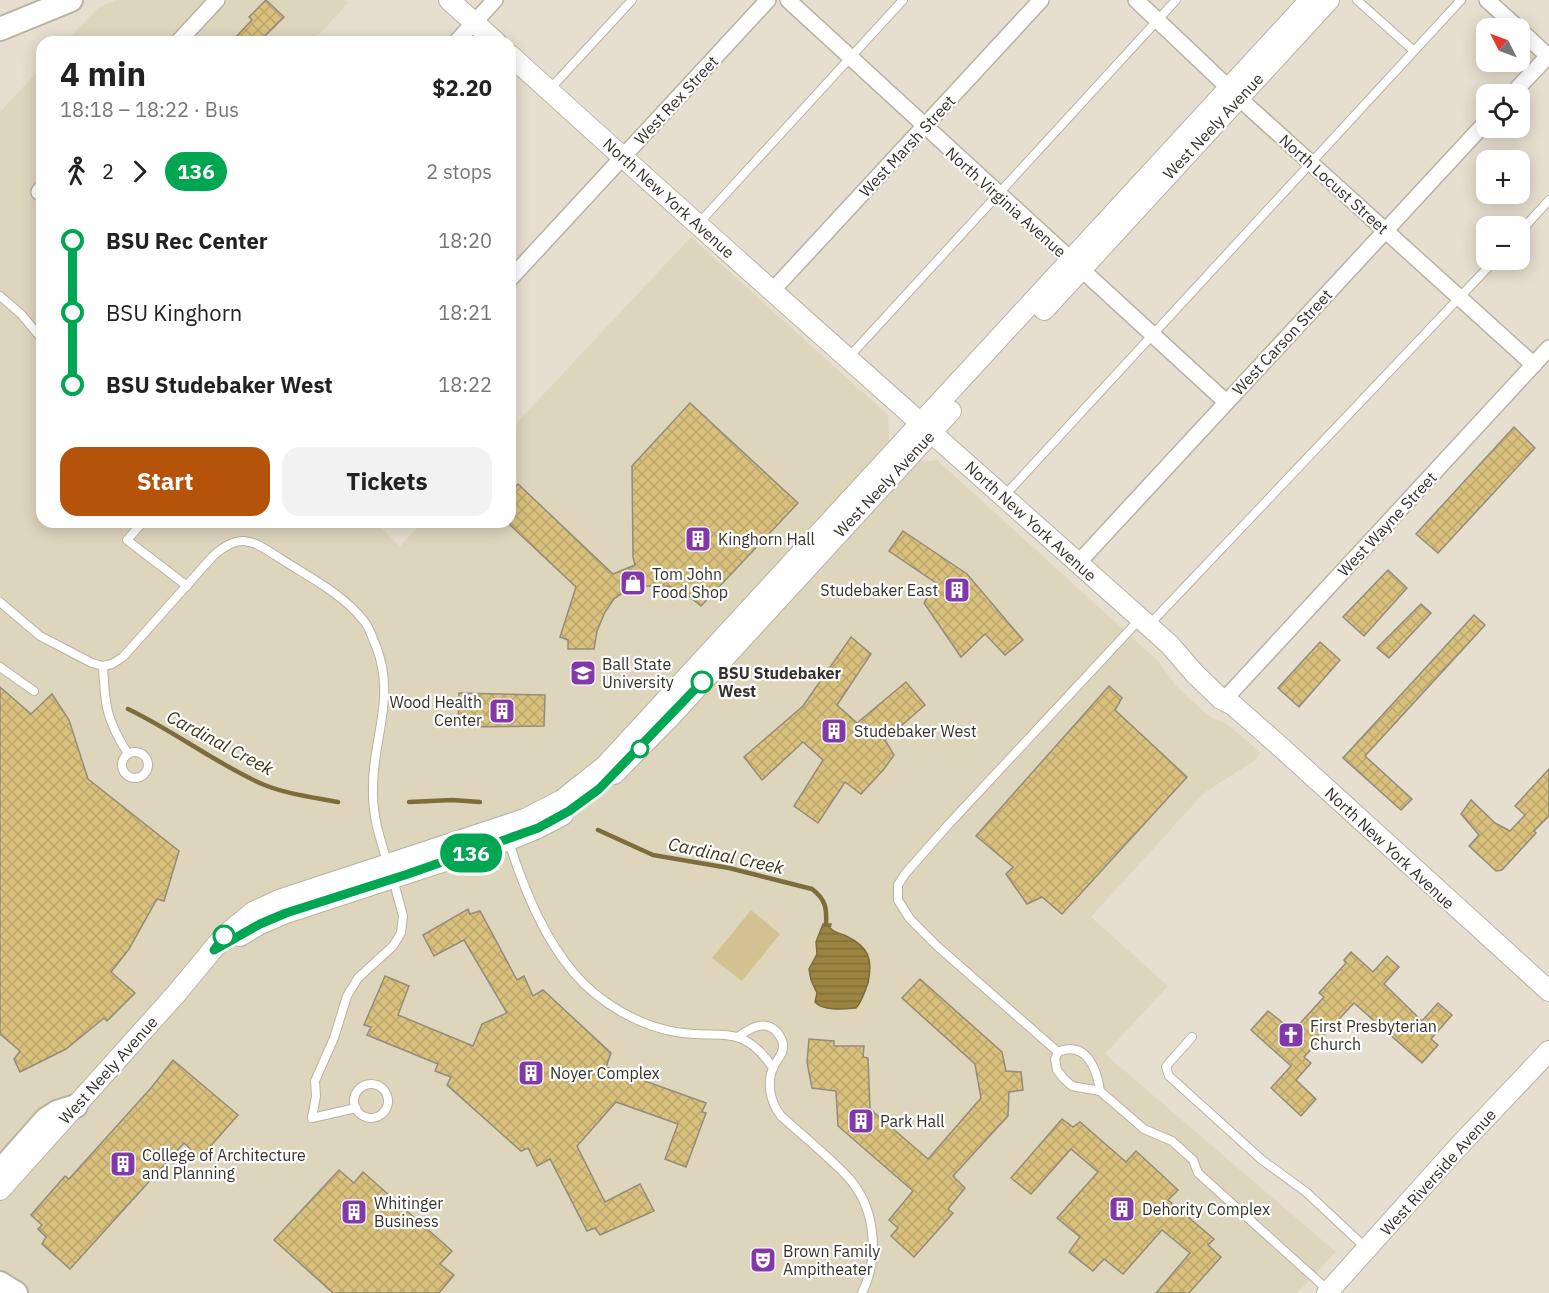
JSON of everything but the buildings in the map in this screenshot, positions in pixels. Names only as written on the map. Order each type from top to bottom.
[{"type":"main road","points":[[0,29],[71,0]]},
{"type":"main road","points":[[0,1171],[46,1119],[57,1112],[76,1107]]},
{"type":"main road","points":[[0,1282],[16,1293]]},
{"type":"street","points":[[184,36],[218,0]]},
{"type":"street","points":[[449,0],[489,36]]},
{"type":"street","points":[[461,36],[495,0]]},
{"type":"street","name":"West Rex Street","points":[[516,272],[768,0]]},
{"type":"street","name":"North Virginia Avenue","points":[[788,0],[1226,402]]},
{"type":"street","name":"West Marsh Street","points":[[772,291],[1041,0]]},
{"type":"street","name":"North Locust Street","points":[[1136,0],[1311,164],[1534,365]]},
{"type":"street","name":"West Neely Avenue","points":[[1234,93],[1310,0]]},
{"type":"street","name":"West Neely Avenue","points":[[0,1190],[76,1107],[230,929],[253,912],[279,900],[390,872],[507,833],[538,828],[569,811],[599,789],[671,716],[927,427],[1234,93],[1329,0]]},
{"type":"street","points":[[1486,0],[1506,18]]},
{"type":"street","points":[[1522,84],[1549,56],[1530,39]]},
{"type":"street","name":"North New York Avenue","points":[[516,60],[847,360],[927,427],[1170,645],[1195,674],[1284,750],[1549,991]]},
{"type":"street","name":"West Carson Street","points":[[1078,563],[1476,133]]},
{"type":"street","name":"West Wayne Street","points":[[1224,700],[1549,348]]},
{"type":"street","name":"West Riverside Avenue","points":[[1328,1292],[1459,1146],[1549,1051]]},
{"type":"lane","points":[[549,90],[632,0]]},
{"type":"lane","points":[[698,224],[903,0]]},
{"type":"lane","points":[[847,360],[1176,0]]},
{"type":"lane","points":[[1357,0],[1414,51]]},
{"type":"lane","points":[[1004,497],[1461,0]]},
{"type":"lane","points":[[1530,221],[1549,200]]},
{"type":"lane","points":[[1058,1052],[910,919],[898,900],[898,885],[948,825],[1486,270]]},
{"type":"lane","points":[[0,296],[21,314],[36,332]]},
{"type":"lane","points":[[138,528],[127,540],[188,586]]},
{"type":"lane","points":[[0,602],[40,636],[92,663],[103,666],[112,664],[123,657],[222,549],[230,543],[243,540],[259,545],[322,586],[356,612],[367,624],[378,652],[386,687],[374,768],[375,819],[404,916],[401,933],[393,946],[358,978],[347,996],[334,1038],[315,1081],[316,1096],[312,1118],[356,1108]]},
{"type":"lane","points":[[103,666],[108,715],[116,735],[128,754]]},
{"type":"lane","points":[[0,667],[34,691]]},
{"type":"lane","points":[[507,833],[535,909],[574,973],[591,989],[612,1005],[651,1025],[676,1032],[739,1036],[754,1046],[773,1068]]},
{"type":"lane","points":[[739,1036],[757,1026],[766,1025],[773,1028],[780,1036],[783,1044],[782,1053],[773,1068],[770,1083],[774,1107],[781,1116],[848,1176],[864,1204],[871,1224],[873,1256],[870,1274],[862,1293]]},
{"type":"lane","points":[[1192,1037],[1169,1062],[1167,1067],[1169,1076],[1262,1160],[1306,1192],[1367,1249]]},
{"type":"lane","points":[[1100,1091],[1098,1073],[1084,1054],[1066,1048],[1058,1052],[1055,1059],[1057,1070],[1064,1079],[1072,1086],[1100,1091],[1144,1129],[1172,1141],[1193,1160],[1198,1173],[1328,1292]]},
{"type":"lane","points":[[366,1084],[377,1085],[386,1092],[387,1107],[380,1115],[369,1118],[356,1108],[357,1092],[366,1084]]},
{"type":"shaded area","points":[[116,0],[344,0],[348,3],[318,36],[71,36],[98,8]]},
{"type":"shaded area","name":"Ball State University","points":[[36,73],[36,528],[380,528],[400,546],[417,528],[516,528],[516,424],[691,237],[888,415],[889,440],[924,462],[937,460],[1157,660],[1177,687],[1210,717],[1227,724],[1260,752],[1257,759],[1204,793],[1091,917],[1168,986],[1105,1054],[1336,1252],[1297,1293],[0,1293],[0,112]]},
{"type":"shaded area","points":[[751,910],[780,934],[742,981],[712,958]]},
{"type":"shaded area","points":[[823,924],[831,924],[832,930],[854,940],[868,955],[870,967],[868,983],[862,1000],[856,1008],[828,1008],[815,1002],[817,993],[809,969],[817,954],[816,942]]},
{"type":"waterway","name":"Cardinal Creek","points":[[128,709],[262,784],[290,793],[338,802]]},
{"type":"waterway","name":"Cardinal Creek","points":[[409,802],[452,800],[480,802]]},
{"type":"waterway","name":"Cardinal Creek","points":[[598,830],[653,855],[729,868],[812,889],[820,896],[824,904],[826,924]]},
{"type":"bus line","name":"136","points":[[224,936],[214,950],[260,924],[286,913],[509,840],[538,828],[569,811],[599,789],[702,682]]},
{"type":"place","name":"Kinghorn Hall","points":[[698,539]]},
{"type":"place","name":"Tom John Food Shop","points":[[633,583]]},
{"type":"place","name":"Studebaker East","points":[[957,590]]},
{"type":"place","name":"Ball State University","points":[[583,673]]},
{"type":"place","name":"BSU Studebaker West","points":[[702,682]]},
{"type":"place","name":"Wood Health Center","points":[[502,711]]},
{"type":"place","name":"Studebaker West","points":[[834,731]]},
{"type":"place","name":"First Presbyterian Church","points":[[1291,1035]]},
{"type":"place","name":"Noyer Complex","points":[[531,1073]]},
{"type":"place","name":"Park Hall","points":[[861,1121]]},
{"type":"place","name":"College of Architecture and Planning","points":[[123,1164]]},
{"type":"place","name":"Dehority Complex","points":[[1122,1209]]},
{"type":"place","name":"Whitinger Business","points":[[354,1212]]},
{"type":"place","name":"Brown Family Ampitheater","points":[[763,1260]]}]
